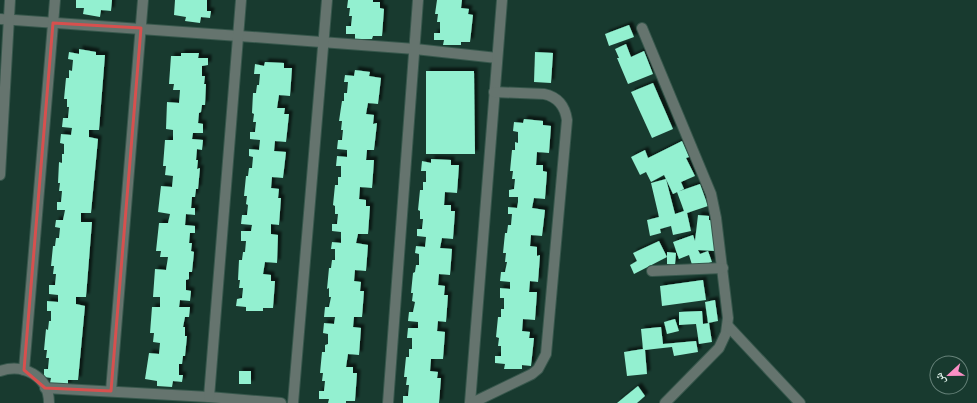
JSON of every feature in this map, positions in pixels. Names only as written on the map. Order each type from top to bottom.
[{"type":"street","points":[[0,175],[4,20],[10,0]]},
{"type":"street","points":[[24,370],[55,0]]},
{"type":"street","points":[[111,391],[143,0]]},
{"type":"street","points":[[209,397],[241,0]]},
{"type":"street","points":[[293,403],[327,0]]},
{"type":"street","points":[[388,403],[418,0]]},
{"type":"street","points":[[494,92],[544,94],[551,96],[558,100],[566,112],[567,120],[546,354],[538,368],[532,374],[471,403],[494,92],[502,0]]},
{"type":"street","points":[[4,20],[141,28],[415,49],[497,58]]},
{"type":"street","points":[[642,28],[711,194],[723,268],[728,326],[719,348],[664,403]]},
{"type":"street","points":[[652,271],[723,268]]},
{"type":"street","points":[[728,326],[800,403]]},
{"type":"street","points":[[0,371],[16,368],[37,376],[45,388],[50,402]]},
{"type":"street","points":[[45,388],[209,397],[281,403]]},
{"type":"highlighted area","points":[[53,23],[141,28],[111,391],[45,388],[24,370]]},
{"type":"building","points":[[76,0],[112,0],[111,11],[101,10],[100,17],[83,14],[84,8],[76,8]]},
{"type":"building","points":[[175,0],[207,0],[207,11],[211,11],[210,18],[201,17],[200,23],[185,21],[186,17],[174,15]]},
{"type":"building","points":[[348,0],[373,0],[373,2],[380,2],[380,8],[384,9],[382,36],[373,36],[372,39],[355,39],[355,34],[346,34],[346,26],[351,26],[352,16],[349,16],[350,8],[347,8]]},
{"type":"building","points":[[437,0],[462,0],[461,8],[469,9],[468,14],[473,15],[470,42],[461,42],[461,45],[443,45],[444,40],[434,40],[434,33],[440,33],[440,22],[437,22],[438,14],[435,14]]},
{"type":"building","points":[[629,25],[634,37],[609,46],[605,34]]},
{"type":"building","points":[[626,44],[631,57],[644,51],[653,74],[628,84],[617,58],[619,58],[615,49]]},
{"type":"building","points":[[79,49],[96,52],[96,55],[105,55],[99,130],[89,130],[89,137],[98,139],[91,213],[81,213],[81,222],[92,222],[86,297],[76,297],[76,304],[85,306],[78,380],[68,380],[68,386],[50,383],[51,378],[44,377],[44,369],[48,369],[49,358],[46,358],[47,350],[44,350],[46,329],[48,330],[49,321],[51,321],[51,311],[47,311],[47,301],[58,302],[58,295],[49,294],[49,285],[55,285],[56,274],[53,274],[54,266],[51,266],[53,246],[55,246],[56,238],[59,238],[60,228],[55,227],[56,220],[63,220],[65,210],[57,210],[57,202],[61,202],[62,191],[59,191],[60,183],[58,183],[59,162],[62,163],[62,154],[64,154],[64,144],[60,143],[61,134],[71,135],[72,128],[62,127],[63,118],[68,118],[69,107],[67,107],[67,99],[64,99],[66,78],[69,78],[69,70],[72,71],[73,60],[68,59],[69,52],[79,54]]},
{"type":"building","points":[[535,52],[553,53],[551,83],[534,82]]},
{"type":"building","points":[[181,53],[199,53],[198,58],[208,58],[208,65],[202,66],[202,76],[205,76],[204,84],[206,84],[205,105],[202,105],[198,123],[203,124],[203,133],[193,133],[192,139],[203,140],[202,150],[197,149],[197,169],[200,168],[198,189],[196,189],[195,197],[192,197],[191,208],[195,208],[195,215],[186,214],[185,225],[195,226],[195,233],[190,233],[189,243],[192,243],[191,251],[194,252],[192,272],[189,272],[189,279],[186,280],[186,290],[191,291],[190,301],[180,300],[179,307],[190,307],[189,317],[185,317],[183,327],[185,327],[185,336],[187,336],[185,356],[183,356],[182,364],[179,364],[179,375],[183,375],[182,382],[173,381],[172,387],[157,386],[157,381],[145,379],[149,353],[159,354],[160,343],[153,342],[154,333],[150,333],[152,307],[160,307],[160,297],[153,297],[155,269],[166,270],[168,257],[160,257],[161,251],[156,251],[159,223],[168,223],[170,214],[158,212],[161,186],[172,187],[173,176],[165,175],[166,166],[163,166],[165,140],[173,140],[173,130],[166,129],[167,102],[179,103],[180,90],[173,90],[174,84],[169,84],[171,56],[181,56]]},
{"type":"building","points":[[265,62],[284,63],[284,68],[292,68],[290,96],[279,95],[277,108],[285,108],[284,114],[289,114],[286,142],[275,141],[274,151],[286,152],[283,178],[272,177],[271,188],[279,189],[278,198],[281,198],[279,225],[271,224],[271,234],[278,235],[277,263],[265,262],[263,274],[271,275],[271,281],[275,281],[273,308],[263,308],[263,311],[246,311],[246,307],[236,306],[237,299],[242,298],[243,288],[239,288],[240,280],[238,280],[239,260],[242,260],[243,252],[245,252],[246,241],[241,241],[241,231],[251,231],[252,225],[241,224],[242,215],[247,215],[247,196],[244,196],[246,176],[248,176],[249,168],[252,168],[253,157],[249,156],[249,149],[259,150],[260,140],[250,139],[250,132],[255,132],[256,122],[253,122],[254,114],[252,113],[253,93],[256,93],[257,85],[259,85],[260,74],[254,74],[255,64],[264,66]]},
{"type":"building","points":[[355,70],[370,72],[369,76],[381,78],[378,104],[368,103],[366,114],[374,115],[373,124],[377,123],[374,150],[367,150],[366,160],[374,160],[372,188],[360,187],[359,199],[366,200],[366,206],[370,206],[368,234],[358,234],[356,243],[368,245],[366,271],[355,270],[354,281],[361,282],[360,291],[364,291],[362,317],[354,317],[353,327],[361,328],[359,355],[348,354],[346,367],[353,367],[353,373],[357,373],[355,401],[346,401],[346,403],[328,403],[329,399],[319,399],[319,391],[324,391],[325,381],[322,381],[323,373],[320,373],[322,352],[325,352],[325,345],[328,344],[328,334],[323,333],[324,323],[334,324],[335,317],[324,317],[325,307],[329,307],[331,297],[329,297],[329,288],[327,289],[329,268],[331,268],[332,260],[335,260],[335,249],[331,249],[332,242],[341,243],[341,232],[332,231],[332,224],[337,224],[338,214],[335,214],[335,206],[333,205],[335,185],[338,185],[338,177],[341,177],[341,166],[336,166],[337,156],[347,157],[347,150],[337,149],[338,140],[342,140],[343,130],[341,130],[342,121],[339,121],[342,101],[344,101],[344,93],[347,93],[348,82],[344,82],[345,75],[354,76]]},
{"type":"building","points":[[426,71],[474,71],[475,154],[426,154]]},
{"type":"building","points":[[653,83],[673,129],[652,138],[631,92]]},
{"type":"building","points":[[524,119],[543,121],[543,125],[551,126],[549,153],[537,152],[536,165],[543,165],[543,171],[547,172],[545,199],[534,198],[532,208],[545,210],[542,236],[531,235],[530,246],[537,247],[537,256],[540,255],[538,282],[530,281],[529,292],[537,292],[535,320],[523,319],[522,331],[530,332],[529,338],[534,338],[531,366],[522,365],[522,369],[504,369],[505,364],[495,363],[495,356],[501,356],[501,346],[498,346],[499,338],[496,337],[498,317],[501,317],[501,309],[504,309],[504,298],[500,298],[500,288],[510,289],[510,282],[500,281],[501,272],[505,272],[507,262],[505,262],[506,253],[503,253],[505,233],[507,233],[508,225],[511,225],[512,214],[508,214],[508,207],[517,208],[518,202],[518,197],[509,197],[509,190],[514,189],[515,179],[512,179],[513,171],[510,171],[512,150],[515,150],[515,142],[518,143],[518,132],[513,131],[514,122],[523,123]]},
{"type":"building","points":[[682,141],[689,157],[686,158],[695,176],[681,182],[684,189],[679,191],[700,184],[708,206],[687,213],[691,231],[673,235],[671,226],[660,229],[661,233],[650,236],[647,220],[659,217],[651,183],[666,179],[664,175],[651,182],[646,172],[640,175],[631,157],[645,150],[648,158]],"holes":[[[666,179],[673,194],[677,192],[684,211],[675,214]]]},
{"type":"building","points":[[431,159],[451,160],[451,165],[459,165],[457,193],[445,192],[444,205],[451,205],[451,211],[455,211],[453,239],[442,238],[440,248],[452,249],[450,275],[439,274],[438,285],[445,286],[444,295],[448,295],[446,322],[438,321],[437,331],[445,332],[443,359],[431,359],[430,371],[438,372],[437,378],[441,378],[439,403],[403,403],[403,396],[408,396],[409,385],[406,385],[407,377],[404,377],[406,357],[409,357],[409,349],[412,349],[412,338],[407,338],[408,328],[418,328],[418,322],[408,321],[409,312],[413,312],[415,302],[412,301],[413,293],[411,293],[413,273],[415,272],[416,265],[419,265],[419,254],[415,253],[416,246],[425,247],[426,237],[417,236],[417,229],[422,229],[423,219],[420,219],[420,211],[418,210],[420,190],[423,190],[423,182],[426,182],[426,171],[421,171],[422,161],[431,163]]},
{"type":"building","points":[[698,215],[709,216],[709,220],[717,221],[715,251],[698,250],[700,254],[708,251],[712,262],[693,268],[689,255],[679,259],[673,242],[693,235],[695,241]]},
{"type":"building","points":[[659,241],[667,257],[634,274],[630,265],[637,261],[633,253]]},
{"type":"building","points":[[667,252],[676,253],[675,265],[667,264]]},
{"type":"building","points":[[703,280],[706,300],[662,306],[660,286]]},
{"type":"building","points":[[715,300],[718,321],[708,323],[705,302]]},
{"type":"building","points":[[702,311],[703,324],[709,323],[712,342],[699,344],[696,324],[679,325],[679,312]]},
{"type":"building","points":[[675,319],[679,331],[667,334],[664,322]]},
{"type":"building","points":[[661,327],[663,344],[696,341],[698,352],[674,356],[672,347],[645,350],[647,374],[627,376],[624,352],[643,349],[641,329]]},
{"type":"building","points":[[239,371],[251,371],[251,384],[239,384]]},
{"type":"building","points":[[638,386],[645,396],[637,403],[617,403]]}]
